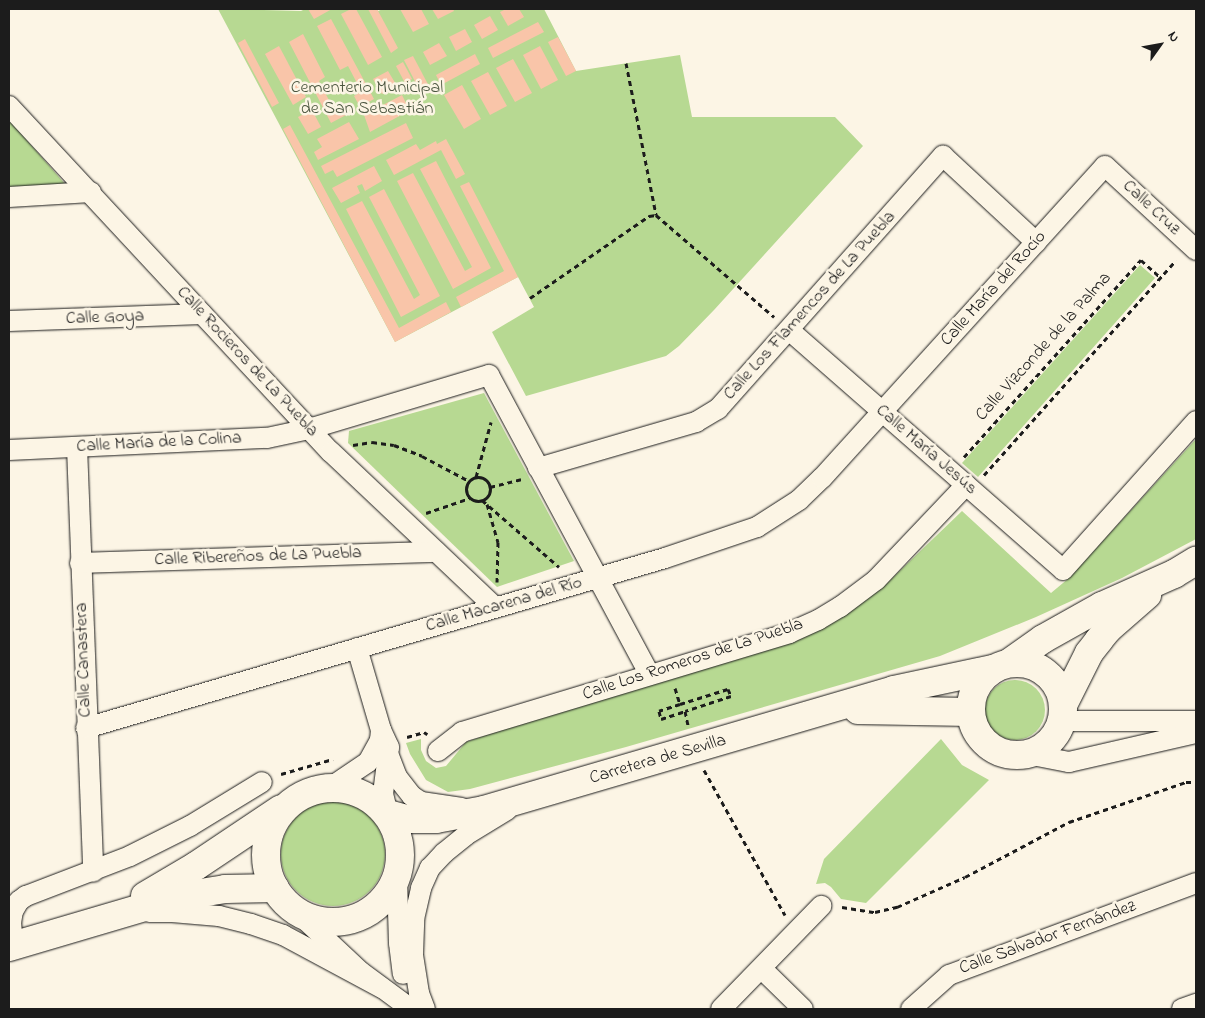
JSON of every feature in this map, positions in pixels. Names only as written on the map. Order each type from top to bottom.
[{"type":"main road","name":"Carretera de Sevilla","points":[[399,868],[438,828],[484,810],[832,710],[894,690],[1001,666],[1043,639],[1102,606],[1185,568]]},
{"type":"main road","name":"Carretera de Sevilla","points":[[1062,713],[1089,654],[1108,629],[1185,568]]},
{"type":"main road","points":[[1024,663],[1044,673],[1059,690],[1062,713],[1049,743],[1039,750],[1027,754],[1011,755],[996,751],[983,741],[974,727],[970,712],[976,687],[1001,666],[1024,663]]},
{"type":"main road","name":"Carretera de Sevilla","points":[[832,710],[970,712]]},
{"type":"main road","points":[[109,916],[196,866],[290,802],[309,791],[331,787],[352,790],[372,800],[388,814],[397,834],[399,868],[385,899],[367,914],[346,922],[322,922],[300,915],[282,900],[270,880],[265,859],[268,838],[276,818],[290,802]]},
{"type":"main road","name":"Carretera de Sevilla","points":[[388,814],[407,819],[436,819],[484,810]]},
{"type":"main road","points":[[11,946],[182,896],[226,889],[275,888]]},
{"type":"street","name":"Calle Rocieros de La Puebla","points":[[9,106],[331,452],[495,607]]},
{"type":"street","name":"Calle Los Flamencos de La Puebla","points":[[540,471],[696,422],[708,416],[725,402],[943,156],[1036,242]]},
{"type":"street","name":"Calle María del Rocío","points":[[883,412],[1105,166]]},
{"type":"street","name":"Calle Cruz","points":[[1105,166],[1193,247]]},
{"type":"street","points":[[9,197],[91,192]]},
{"type":"street","name":"Calle Goya","points":[[9,321],[202,314]]},
{"type":"street","name":"Calle María Jesús","points":[[790,330],[1062,570],[1196,421]]},
{"type":"street","name":"Calle María de la Colina","points":[[9,450],[258,439],[309,429],[489,375],[499,394]]},
{"type":"street","points":[[499,394],[598,578],[660,672]]},
{"type":"street","name":"Calle Macarena del Río","points":[[86,728],[598,578],[757,527],[799,500],[883,412]]},
{"type":"street","name":"Calle Canastera","points":[[77,447],[92,872]]},
{"type":"street","name":"Calle Los Romeros de La Puebla","points":[[438,751],[462,732],[789,633],[840,607],[893,565],[968,487]]},
{"type":"street","name":"Calle Ribereños de La Puebla","points":[[80,563],[436,552]]},
{"type":"street","points":[[357,648],[381,730],[389,746],[383,794],[388,814]]},
{"type":"street","points":[[1062,713],[1196,721]]},
{"type":"street","points":[[331,787],[368,762],[380,740],[381,730]]},
{"type":"street","points":[[1027,754],[1069,762],[1196,733]]},
{"type":"street","points":[[389,756],[403,785],[412,796],[421,802],[450,808],[484,810]]},
{"type":"street","points":[[11,946],[13,911],[19,901],[40,890],[92,872],[168,837],[262,782]]},
{"type":"street","points":[[425,1009],[419,993],[413,955],[414,919],[424,881],[437,860],[458,841],[532,796]]},
{"type":"street","points":[[399,868],[399,942],[404,976],[413,1009]]},
{"type":"street","name":"Calle Salvador Fernández","points":[[910,1009],[949,975],[1196,883]]},
{"type":"street","points":[[721,1009],[762,969],[821,906]]},
{"type":"street","points":[[109,916],[172,912],[219,916],[251,924],[282,936],[382,988]]},
{"type":"street","points":[[300,915],[323,938],[382,988],[413,1009]]},
{"type":"street","points":[[762,969],[803,1009]]},
{"type":"street","points":[[1182,1009],[1196,1004]]},
{"type":"path","points":[[626,63],[656,215],[790,330]]},
{"type":"path","points":[[530,298],[649,216],[656,215]]},
{"type":"path","points":[[968,487],[1160,277],[1193,247]]},
{"type":"path","name":"Calle Vizconde de la Palma","points":[[950,472],[1141,260],[1160,277]]},
{"type":"path","points":[[476,477],[499,394]]},
{"type":"path","points":[[331,452],[372,442],[394,445],[422,456],[469,480]]},
{"type":"path","points":[[490,487],[540,471]]},
{"type":"path","points":[[470,498],[466,488],[469,480],[476,477],[483,478],[490,487]]},
{"type":"path","points":[[482,500],[488,495],[490,487]]},
{"type":"path","points":[[404,520],[470,498],[482,500],[578,583]]},
{"type":"path","points":[[487,504],[498,542],[499,565],[495,607]]},
{"type":"path","points":[[660,672],[680,704]]},
{"type":"path","points":[[728,689],[731,696],[661,719],[659,711],[680,704],[728,689]]},
{"type":"path","points":[[685,711],[693,750],[795,933]]},
{"type":"path","points":[[262,782],[284,773],[340,757]]},
{"type":"path","points":[[821,906],[830,905],[875,912],[897,907],[965,877],[1069,822],[1186,782],[1196,783]]},
{"type":"green space","name":"Cementerio Municipal de San Sebastián","points":[[218,9],[301,11],[305,9],[377,9],[378,11],[383,9],[544,9],[576,71],[680,55],[692,117],[835,117],[863,146],[714,310],[679,346],[666,356],[526,396],[492,332],[534,307],[518,277],[395,342]]},
{"type":"green space","points":[[10,121],[66,185],[9,188]]},
{"type":"green space","points":[[1140,265],[1155,278],[978,477],[962,463]]},
{"type":"green space","points":[[484,393],[574,561],[497,587],[348,443],[349,431]]},
{"type":"green space","points":[[1196,439],[1196,539],[1122,578],[1036,617],[940,656],[626,747],[470,789],[448,792],[426,780],[410,754],[406,743],[421,739],[421,750],[426,761],[436,768],[446,766],[466,742],[859,605],[884,586],[962,511],[1051,593],[1069,578]]},
{"type":"green space","points":[[1009,680],[1021,680],[1032,685],[1040,693],[1045,704],[1043,722],[1032,735],[1021,740],[1009,740],[998,735],[990,727],[985,716],[985,704],[990,693],[998,685]]},
{"type":"green space","points":[[941,739],[962,765],[989,780],[866,903],[841,899],[825,883],[816,884],[824,859]]},
{"type":"green space","points":[[333,802],[353,806],[362,811],[376,825],[381,834],[385,854],[381,874],[376,883],[362,897],[353,902],[333,906],[313,902],[304,897],[290,883],[285,874],[281,854],[285,834],[290,825],[304,811],[313,806]]},
{"type":"building","points":[[308,9],[332,9],[314,19]]},
{"type":"building","points":[[351,9],[356,9],[382,57],[368,65],[341,14]]},
{"type":"building","points":[[368,9],[377,9],[398,48],[391,53]]},
{"type":"building","points":[[400,9],[421,9],[429,24],[413,32]]},
{"type":"building","points":[[432,9],[453,9],[454,11],[438,19]]},
{"type":"building","points":[[506,9],[519,9],[524,17],[508,26],[500,12]]},
{"type":"building","points":[[490,16],[498,30],[482,39],[474,25]]},
{"type":"building","points":[[331,19],[374,99],[360,107],[354,96],[359,93],[358,85],[348,66],[340,70],[317,26]]},
{"type":"building","points":[[538,22],[544,32],[493,58],[488,48]]},
{"type":"building","points":[[465,29],[472,42],[456,51],[449,37]]},
{"type":"building","points":[[303,34],[325,77],[319,81],[333,108],[340,104],[346,115],[331,123],[289,42]]},
{"type":"building","points":[[558,37],[576,71],[566,76],[548,42]]},
{"type":"building","points":[[245,39],[279,103],[272,107],[238,43]]},
{"type":"building","points":[[439,43],[447,56],[430,65],[423,52]]},
{"type":"building","points":[[279,46],[306,97],[293,105],[265,54]]},
{"type":"building","points":[[540,46],[558,80],[541,89],[523,55]]},
{"type":"building","points":[[475,54],[480,64],[441,85],[436,75]]},
{"type":"building","points":[[413,56],[431,90],[422,95],[404,60]]},
{"type":"building","points":[[513,59],[532,93],[515,102],[496,68]]},
{"type":"building","points":[[403,62],[412,79],[405,83],[396,66]]},
{"type":"building","points":[[388,71],[397,86],[382,94],[373,79]]},
{"type":"building","points":[[488,72],[507,106],[490,115],[471,81]]},
{"type":"building","points":[[462,85],[481,119],[464,129],[444,95]]},
{"type":"building","points":[[402,95],[406,103],[412,100],[416,107],[370,132],[364,115]]},
{"type":"building","points":[[312,110],[321,127],[308,134],[298,117]]},
{"type":"building","points":[[349,122],[359,139],[318,160],[314,152],[322,147],[317,139]]},
{"type":"building","points":[[406,123],[413,138],[337,177],[333,170],[325,174],[321,166]]},
{"type":"building","points":[[290,125],[399,328],[446,302],[451,312],[395,342],[283,129]]},
{"type":"building","points":[[446,139],[465,174],[456,179],[441,150],[394,175],[386,160],[416,144],[420,150],[436,141],[437,144]]},
{"type":"building","points":[[436,161],[491,268],[453,289],[397,181],[413,173],[465,271],[472,267],[420,169]]},
{"type":"building","points":[[374,166],[382,181],[365,191],[362,184],[357,186],[360,193],[341,203],[332,188]]},
{"type":"building","points":[[469,182],[518,277],[461,307],[456,297],[504,271],[460,186]]},
{"type":"building","points":[[384,189],[440,296],[401,317],[346,209],[362,201],[414,299],[420,295],[369,197]]}]
